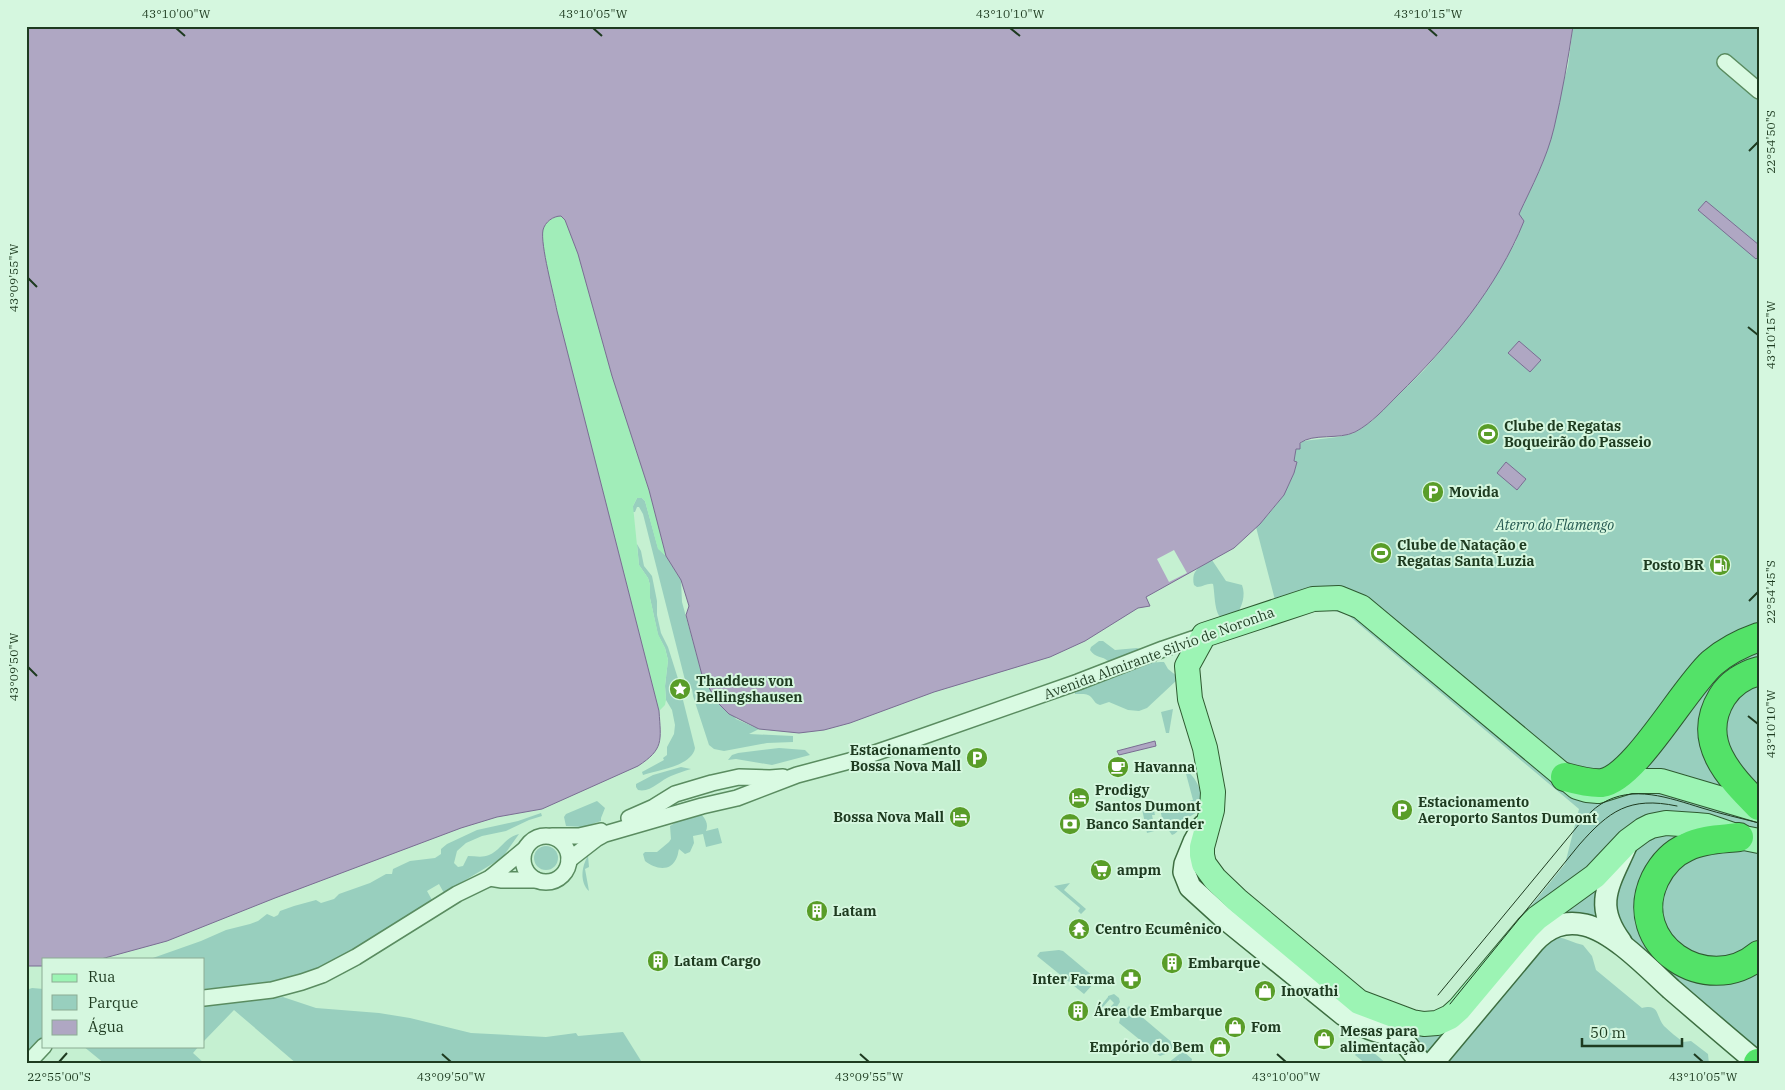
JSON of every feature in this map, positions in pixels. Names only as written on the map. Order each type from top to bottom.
[{"type":"highway","points":[[1565,777],[1578,781],[1603,782],[1615,778],[1642,752],[1689,689],[1711,664],[1725,653],[1759,637]]},
{"type":"highway","points":[[1759,671],[1737,681],[1724,694],[1716,708],[1712,729],[1715,747],[1721,762],[1734,780],[1759,806]]},
{"type":"highway","points":[[1749,839],[1696,843],[1676,853],[1660,871],[1654,883],[1648,904],[1649,918],[1653,932],[1661,945],[1688,966],[1709,970],[1727,969],[1743,965],[1759,955]]},
{"type":"main road","name":"Avenida Almirante Silvio de Noronha","points":[[1204,635],[1313,599],[1339,598],[1361,607],[1577,787],[1592,791],[1630,781],[1661,781],[1759,810]]},
{"type":"main road","points":[[1204,635],[1187,666],[1190,699],[1204,748],[1213,792],[1212,810],[1202,847],[1202,856],[1208,870],[1237,900],[1359,1002],[1412,1022],[1424,1024],[1437,1023],[1460,1010],[1527,928],[1547,910],[1601,871],[1628,841],[1643,830],[1666,824],[1707,826],[1749,839]]},
{"type":"street","points":[[1725,62],[1759,91]]},
{"type":"street","name":"Avenida Almirante Silvio de Noronha","points":[[490,878],[545,882],[554,880],[565,872],[569,860],[596,839],[606,834],[746,795],[797,775],[857,759],[1078,682],[1162,649],[1204,635]]},
{"type":"street","points":[[1162,649],[1187,666]]},
{"type":"street","name":"Avenida Almirante Silvio de Noronha","points":[[205,998],[272,990],[322,975],[356,957],[457,894],[490,878],[525,850],[536,838],[592,834],[654,807],[675,794],[712,783],[739,777],[770,778],[797,775]]},
{"type":"street","points":[[1212,810],[1186,860],[1184,872],[1190,887],[1223,917],[1355,1023],[1374,1032],[1398,1036]]},
{"type":"street","points":[[552,836],[565,845],[569,860]]},
{"type":"street","points":[[1627,950],[1610,924],[1604,906],[1609,885],[1628,841]]},
{"type":"street","points":[[525,850],[523,856],[526,870],[536,880]]},
{"type":"street","points":[[1439,1059],[1534,942],[1548,929],[1563,924],[1584,925],[1599,930],[1627,950],[1758,1063]]},
{"type":"street","points":[[1359,1002],[1398,1036],[1422,1064]]},
{"type":"street","points":[[27,1064],[42,1048]]},
{"type":"green space","name":"Aterro do Flamengo","points":[[1573,26],[1759,26],[1759,1058],[1595,913],[1594,919],[1568,916],[1429,1057],[1414,1042],[1449,1007],[1565,864],[1579,809],[1348,615],[1315,605],[1275,600],[1256,527],[1270,513],[1291,481],[1297,462],[1293,461],[1296,449],[1303,441],[1354,433],[1372,421],[1424,370],[1450,340],[1492,282],[1516,241],[1519,214],[1543,162],[1554,129],[1558,103],[1568,66]]},
{"type":"green space","points":[[637,498],[642,498],[645,501],[658,548],[666,556],[681,580],[682,602],[702,675],[736,719],[759,729],[749,734],[793,736],[793,742],[767,743],[724,751],[714,749],[709,745],[692,689],[686,684],[643,514],[639,507],[633,512],[633,506]]},
{"type":"green space","points":[[637,544],[641,551],[644,566],[652,576],[661,633],[668,647],[680,685],[676,691],[678,697],[683,700],[695,748],[693,754],[681,763],[643,775],[642,772],[664,760],[663,758],[667,755],[667,747],[674,734],[675,725],[672,710],[666,700],[665,686],[668,660],[665,648],[658,635],[648,578],[639,565]]},
{"type":"green space","points":[[1212,560],[1226,581],[1242,585],[1243,601],[1236,616],[1220,617],[1216,609],[1213,584],[1197,587],[1194,585],[1193,580],[1197,569]]},
{"type":"green space","points":[[1099,641],[1103,641],[1115,650],[1137,648],[1142,650],[1148,661],[1164,662],[1168,669],[1178,677],[1177,680],[1147,708],[1139,711],[1128,710],[1109,702],[1100,705],[1088,695],[1075,694],[1075,692],[1093,683],[1107,664],[1108,661],[1090,650]]},
{"type":"green space","points":[[1173,709],[1169,733],[1166,733],[1161,712]]},
{"type":"green space","points":[[779,748],[805,750],[810,755],[772,765],[736,759],[728,760],[732,755],[738,753]]},
{"type":"green space","points":[[681,767],[691,769],[667,778],[647,790],[638,790],[636,787],[636,784],[653,775]]},
{"type":"green space","points":[[1185,770],[1192,775],[1198,786],[1202,798],[1201,806],[1172,835],[1163,822],[1159,805],[1164,804],[1166,812],[1172,811],[1171,806],[1193,800]]},
{"type":"green space","points":[[597,801],[605,808],[601,821],[583,827],[566,826],[564,817],[566,814]]},
{"type":"green space","points":[[1150,807],[1151,811],[1154,811],[1155,815],[1152,815],[1154,825],[1157,825],[1158,830],[1147,833],[1142,809]]},
{"type":"green space","points":[[541,813],[542,816],[506,831],[482,836],[466,843],[457,851],[454,863],[458,867],[463,866],[468,856],[481,857],[489,855],[510,838],[519,834],[502,858],[444,893],[439,884],[427,891],[432,900],[355,949],[306,973],[282,980],[205,989],[205,958],[153,958],[226,930],[258,921],[267,914],[274,917],[280,911],[294,906],[316,900],[321,903],[334,899],[339,894],[370,883],[386,874],[392,874],[393,869],[410,861],[435,858],[441,854],[441,849],[447,844],[477,830],[518,821]]},
{"type":"green space","points":[[700,813],[706,821],[706,831],[718,828],[722,843],[706,847],[703,834],[693,836],[694,843],[690,852],[685,854],[679,849],[677,857],[671,866],[662,868],[653,866],[645,861],[643,854],[645,852],[657,852],[669,842],[671,839],[670,826],[681,819]]},
{"type":"green space","points":[[546,846],[554,850],[558,858],[554,866],[546,870],[538,866],[534,858],[538,850]]},
{"type":"green space","points":[[588,856],[589,867],[585,869],[589,891],[583,879],[584,865]]},
{"type":"green space","points":[[1070,883],[1064,890],[1086,909],[1081,914],[1078,911],[1080,908],[1054,886]]},
{"type":"green space","points":[[1558,937],[1583,945],[1592,956],[1596,970],[1642,1008],[1652,1007],[1655,1009],[1661,1022],[1671,1032],[1683,1042],[1691,1041],[1708,1054],[1709,1064],[1445,1064],[1535,947]]},
{"type":"green space","points":[[1063,951],[1094,977],[1094,983],[1084,994],[1037,956],[1040,952]]},
{"type":"green space","points":[[32,988],[42,989],[42,1038],[26,1053],[26,990]]},
{"type":"green space","points":[[1114,994],[1119,998],[1120,1002],[1112,1017],[1106,1012],[1114,1003],[1110,999],[1102,1008],[1100,1007],[1108,996]]},
{"type":"green space","points":[[283,997],[316,1008],[379,1013],[410,1018],[471,1033],[546,1037],[576,1033],[578,1036],[623,1032],[643,1064],[297,1064],[234,1010],[205,1040],[205,1006]]},
{"type":"green space","points":[[1129,1006],[1175,1045],[1168,1053],[1160,1056],[1119,1023],[1121,1015]]},
{"type":"green space","points":[[1362,1047],[1374,1053],[1387,1064],[1366,1064],[1355,1055]]},
{"type":"green space","points":[[85,1048],[197,1048],[193,1053],[205,1064],[105,1064]]},
{"type":"green space","points":[[1182,1052],[1192,1059],[1191,1064],[1183,1064],[1178,1060],[1174,1064],[1168,1063]]},
{"type":"sand","points":[[557,216],[561,216],[565,220],[578,254],[612,376],[649,490],[666,556],[658,549],[645,501],[642,498],[637,498],[633,506],[639,565],[648,578],[650,598],[658,634],[665,648],[668,660],[665,686],[666,700],[665,705],[659,711],[548,270],[543,230],[548,222]]},
{"type":"water","points":[[26,26],[1573,26],[1551,139],[1539,172],[1519,214],[1524,221],[1513,246],[1486,292],[1453,336],[1378,415],[1355,432],[1341,436],[1312,438],[1300,443],[1300,449],[1296,449],[1294,461],[1297,462],[1294,473],[1284,495],[1260,524],[1234,548],[1146,597],[1150,606],[1138,608],[1085,641],[1050,657],[934,692],[850,723],[824,730],[799,733],[759,729],[729,714],[717,702],[702,675],[686,615],[689,606],[681,580],[666,556],[649,490],[612,376],[578,254],[565,220],[561,216],[552,218],[547,222],[543,230],[545,258],[659,711],[660,737],[657,749],[638,766],[542,809],[497,817],[461,828],[167,941],[105,958],[42,958],[42,966],[26,966]]},
{"type":"water","points":[[1706,201],[1759,245],[1759,256],[1756,259],[1698,210]]},
{"type":"water","points":[[1519,341],[1541,360],[1530,372],[1508,353]]},
{"type":"water","points":[[1506,462],[1526,479],[1517,490],[1497,473]]},
{"type":"water","points":[[1155,741],[1156,746],[1119,755],[1117,751]]},
{"type":"pier","points":[[1174,550],[1187,573],[1169,582],[1157,559]]},
{"type":"tram line","points":[[1438,995],[1581,822],[1601,804],[1613,798],[1626,795],[1651,795],[1677,800],[1759,823]]},
{"type":"tram line","points":[[1450,1004],[1579,845],[1600,823],[1621,809],[1633,805],[1660,803],[1677,806]]},
{"type":"place","name":"Clube de Regatas Boqueirão do Passeio","points":[[1488,434]]},
{"type":"place","name":"Movida","points":[[1433,492]]},
{"type":"place","name":"Clube de Natação e Regatas Santa Luzia","points":[[1381,553]]},
{"type":"place","name":"Posto BR","points":[[1720,565]]},
{"type":"place","name":"Thaddeus von Bellingshausen","points":[[680,689]]},
{"type":"place","name":"Estacionamento Bossa Nova Mall","points":[[977,758]]},
{"type":"place","name":"Havanna","points":[[1118,767]]},
{"type":"place","name":"Prodigy Santos Dumont","points":[[1079,798]]},
{"type":"place","name":"Estacionamento Aeroporto Santos Dumont","points":[[1402,810]]},
{"type":"place","name":"Bossa Nova Mall","points":[[960,817]]},
{"type":"place","name":"Banco Santander","points":[[1070,824]]},
{"type":"place","name":"ampm","points":[[1101,870]]},
{"type":"place","name":"Latam","points":[[817,911]]},
{"type":"place","name":"Centro Ecumênico","points":[[1079,929]]},
{"type":"place","name":"Latam Cargo","points":[[658,961]]},
{"type":"place","name":"Embarque","points":[[1172,963]]},
{"type":"place","name":"Inter Farma","points":[[1131,979]]},
{"type":"place","name":"Inovathi","points":[[1265,991]]},
{"type":"place","name":"Área de Embarque","points":[[1078,1011]]},
{"type":"place","name":"Fom","points":[[1235,1027]]},
{"type":"place","name":"Mesas para alimentação","points":[[1324,1039]]},
{"type":"place","name":"Empório do Bem","points":[[1220,1047]]}]
